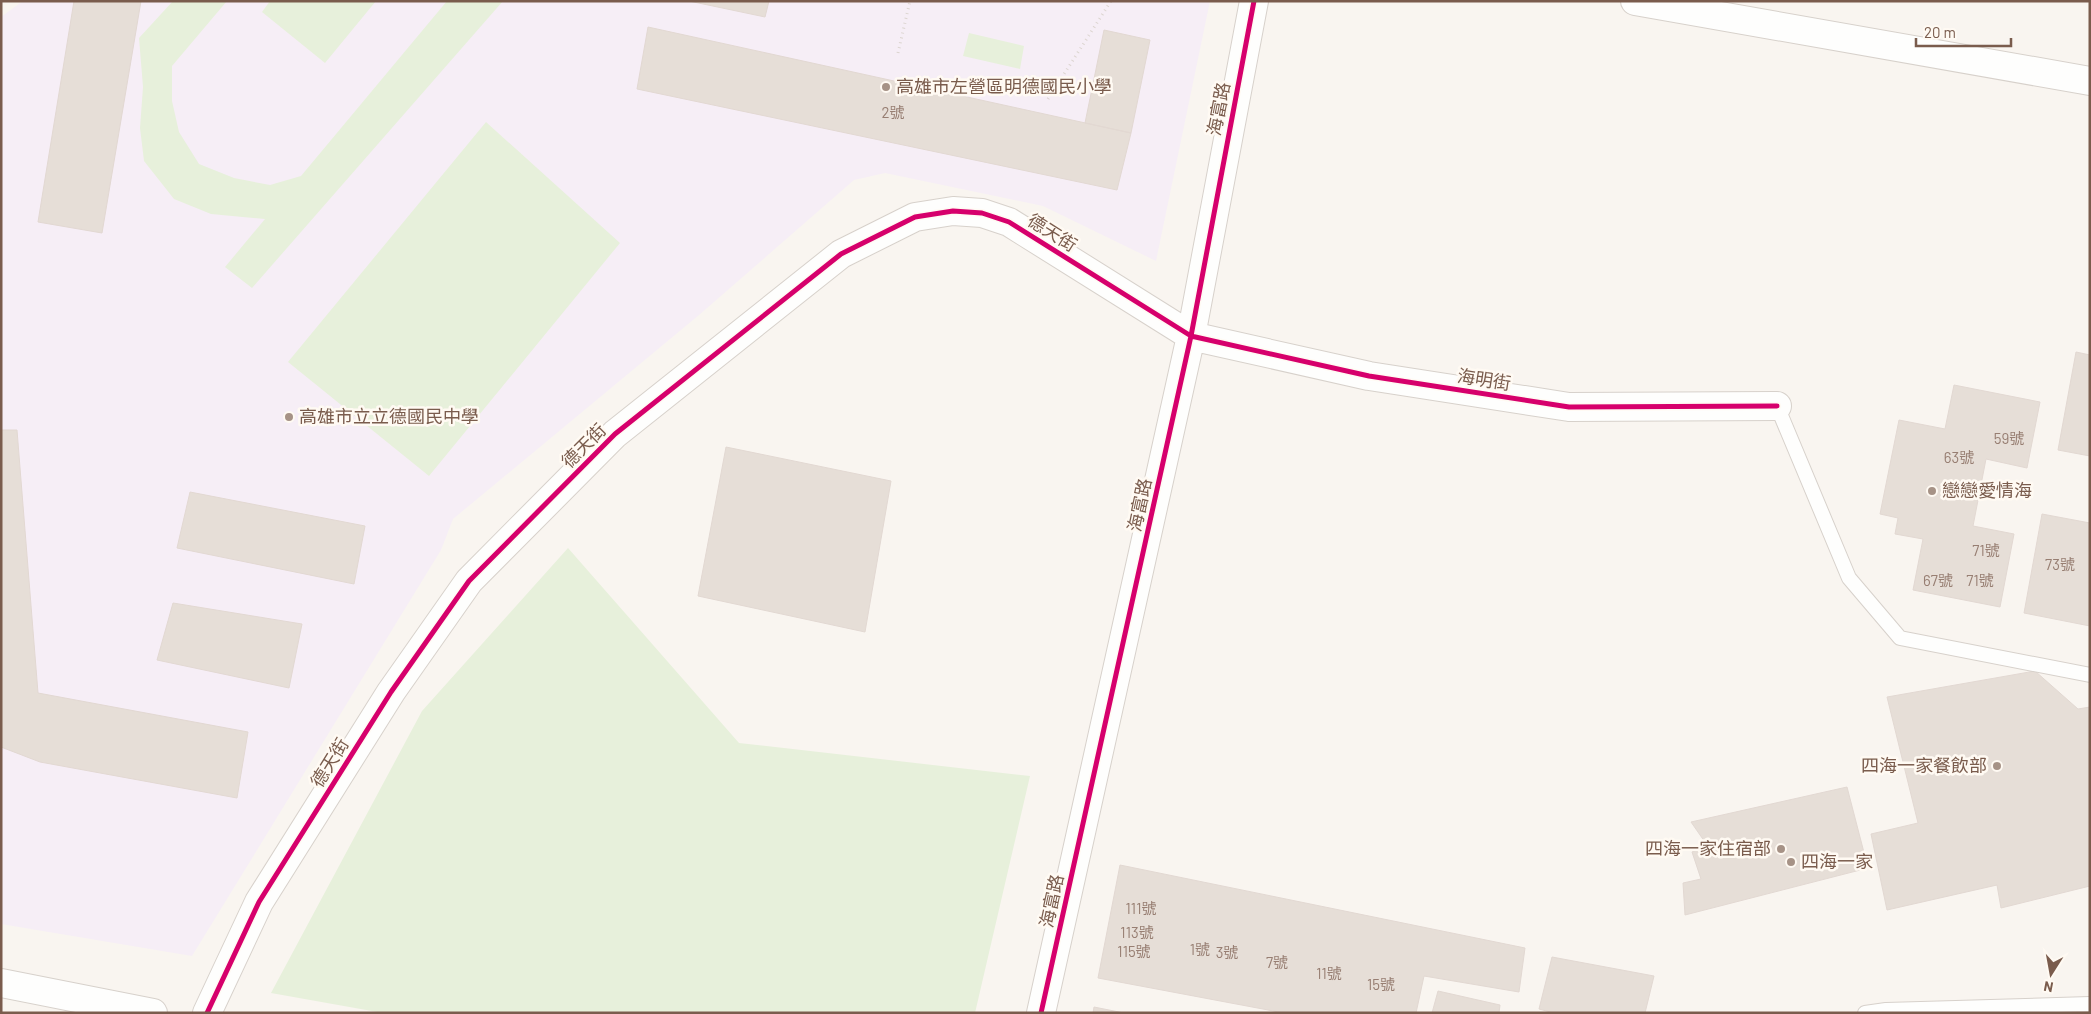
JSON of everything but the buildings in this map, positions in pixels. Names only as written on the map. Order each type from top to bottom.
[{"type":"street","name":"海富路","points":[[1042,1013],[1191,336],[1254,1]]},
{"type":"street","points":[[1635,1],[2090,81]]},
{"type":"street","name":"德天街","points":[[207,1013],[259,902],[391,692],[469,581],[615,434],[841,254],[915,217],[953,211],[982,213],[1009,222],[1191,336]]},
{"type":"street","name":"海明街","points":[[1191,336],[1369,376],[1569,407],[1777,406]]},
{"type":"street","points":[[1,983],[153,1013]]},
{"type":"lane","points":[[1777,406],[1849,578],[1900,638],[2090,675]]},
{"type":"lane","points":[[1866,1013],[1886,1010],[2090,1004]]},
{"type":"path","points":[[898,53],[910,1]]},
{"type":"path","points":[[1048,99],[1111,1]]},
{"type":"shaded area","name":"高雄市立立德國民中學","points":[[23,1],[1210,1],[1156,261],[1043,206],[885,173],[854,180],[699,315],[453,519],[441,550],[192,956],[1,924],[1,17]]},
{"type":"green space","points":[[173,1],[227,1],[172,66],[172,101],[179,132],[199,164],[234,178],[270,185],[301,176],[447,1],[503,1],[252,288],[225,267],[265,219],[211,214],[174,199],[144,161],[140,128],[143,87],[139,38]]},
{"type":"green space","points":[[270,1],[376,1],[325,63],[262,12]]},
{"type":"green space","points":[[969,33],[1024,46],[1020,69],[963,56]]},
{"type":"green space","points":[[486,122],[620,243],[429,476],[288,362]]},
{"type":"green space","points":[[568,548],[739,743],[1030,776],[975,1013],[383,1013],[271,993],[422,711]]},
{"type":"cycle path","points":[[1041,1013],[1191,336],[1254,1]]},
{"type":"cycle path","points":[[207,1013],[259,902],[391,692],[469,581],[615,434],[841,254],[915,217],[953,211],[982,213],[1009,222],[1191,336],[1369,376],[1569,407],[1777,406]]},
{"type":"place","name":"高雄市左營區明德國民小學","points":[[886,87]]},
{"type":"place","name":"高雄市立立德國民中學","points":[[289,417]]},
{"type":"place","name":"戀戀愛情海","points":[[1932,491]]},
{"type":"place","name":"四海一家餐飲部","points":[[1997,766]]},
{"type":"place","name":"四海一家住宿部","points":[[1781,849]]},
{"type":"place","name":"四海一家","points":[[1791,862]]}]
